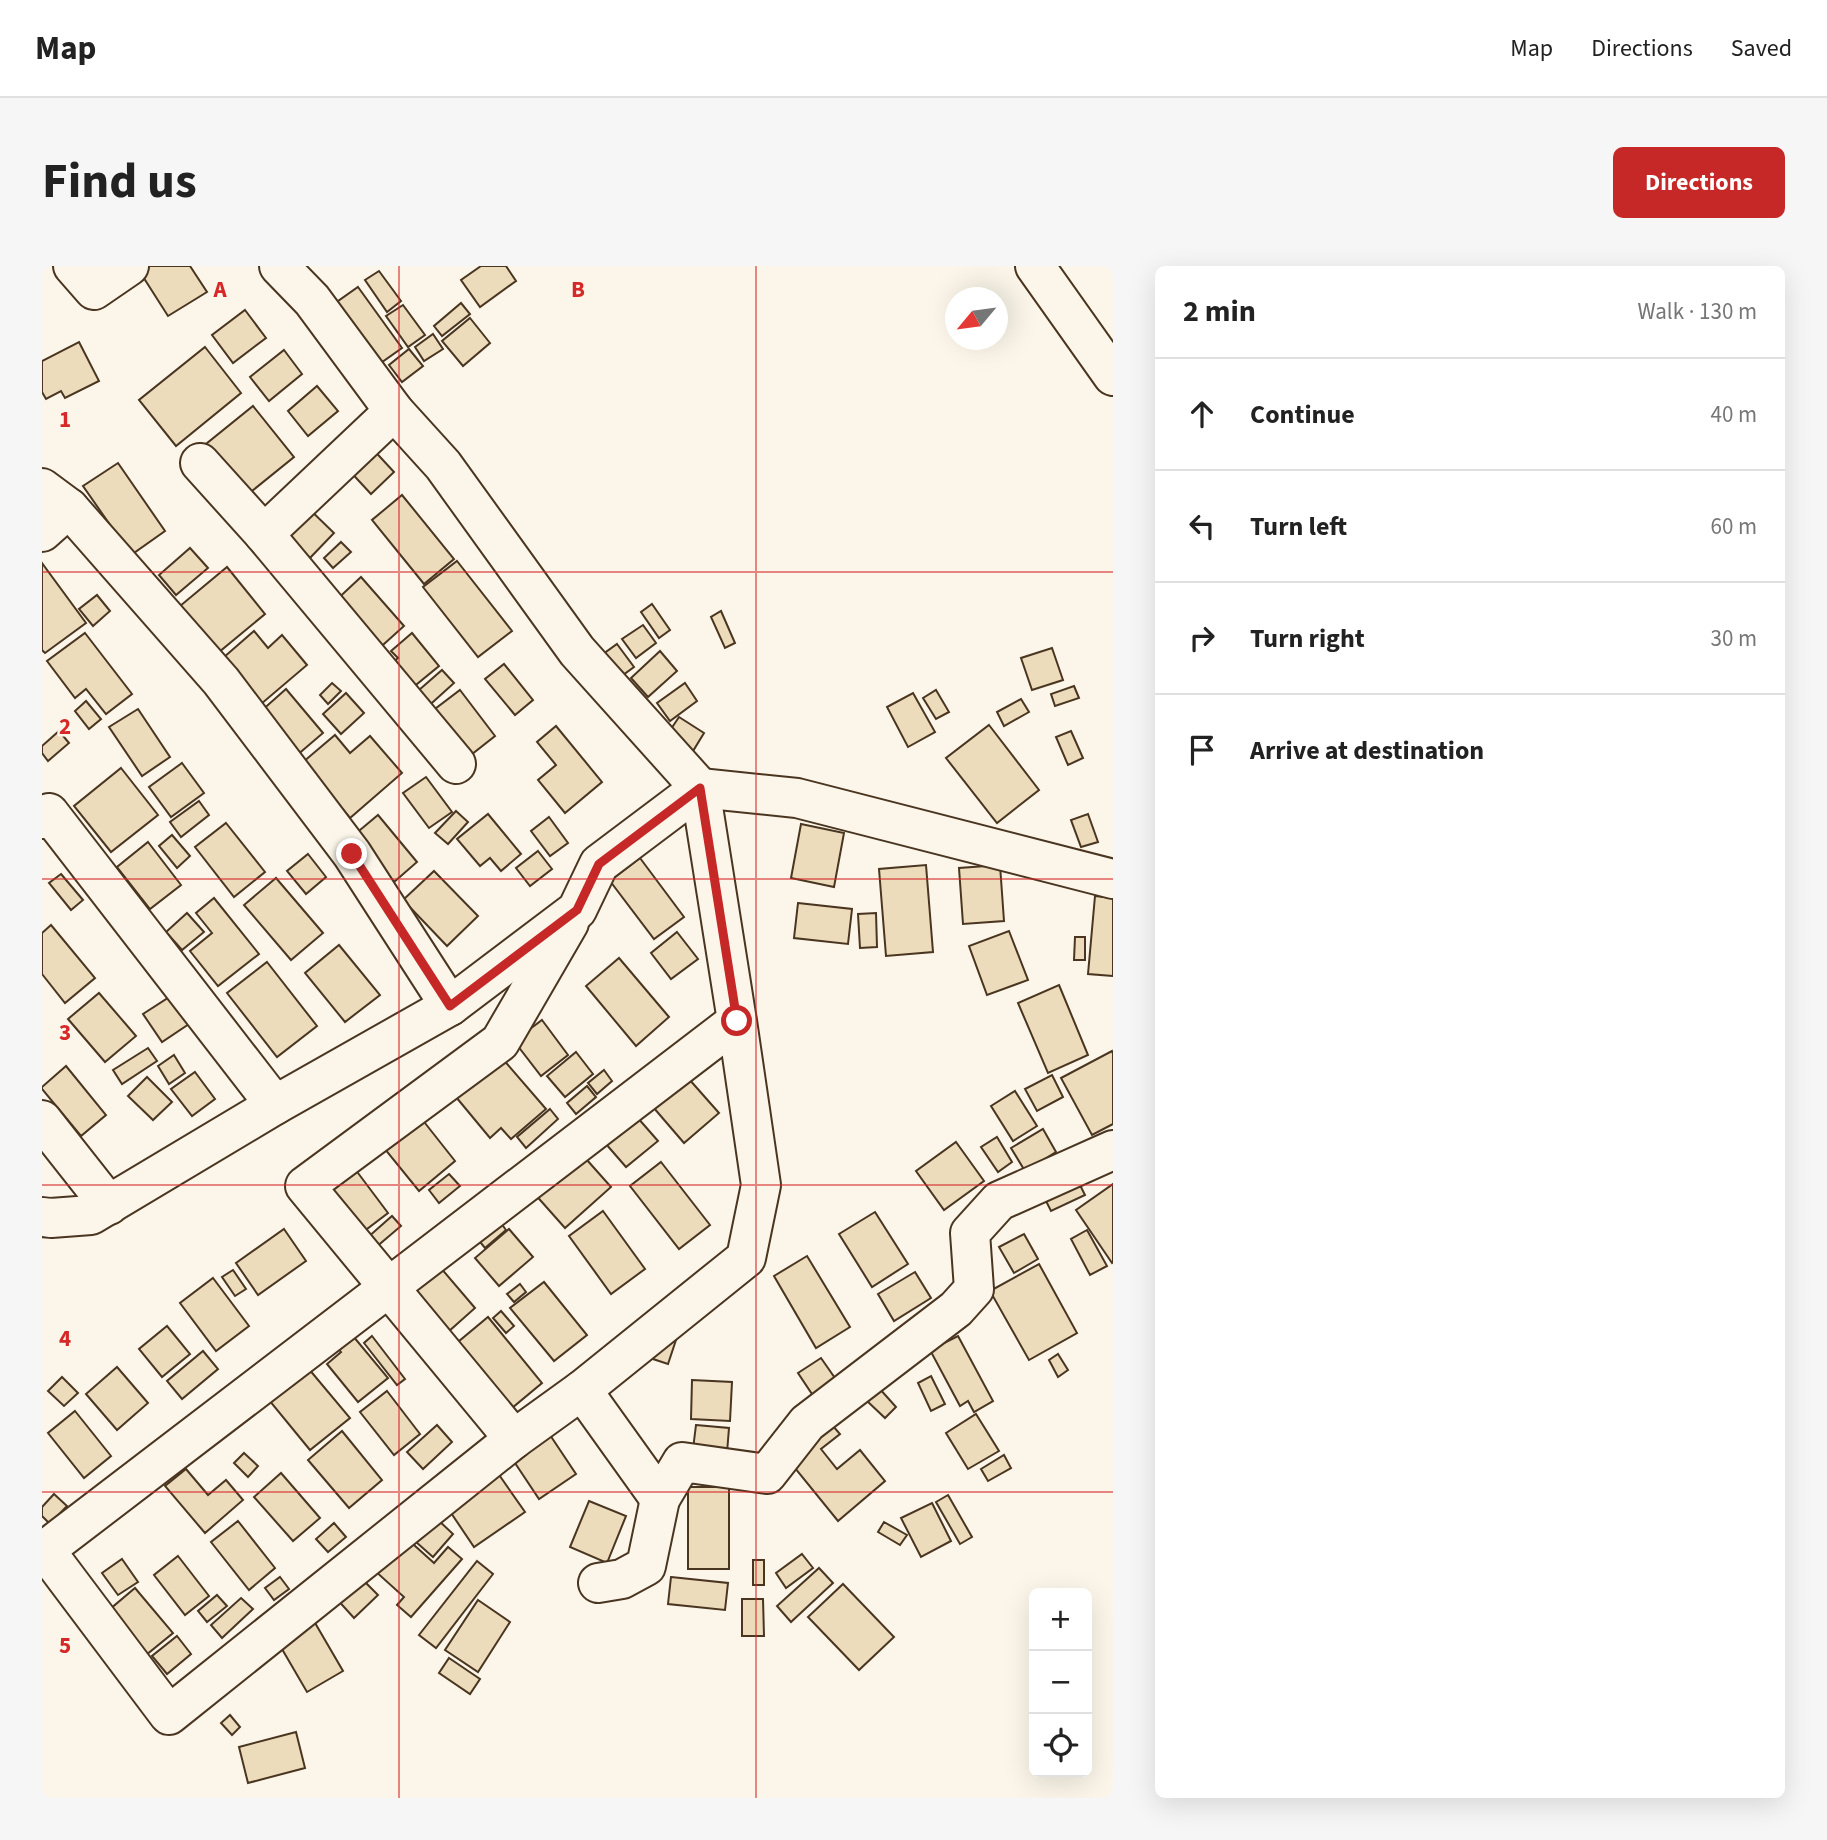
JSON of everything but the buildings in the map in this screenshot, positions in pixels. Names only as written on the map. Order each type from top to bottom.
[{"type":"street","points":[[73,266],[93,290],[129,266]]},
{"type":"street","points":[[279,266],[312,300],[394,411],[443,465],[577,651],[700,788],[737,1021],[761,1185],[746,1258],[582,1390],[514,1439],[169,1715],[43,1548],[737,1021]]},
{"type":"street","points":[[1035,266],[1113,376]]},
{"type":"street","points":[[264,534],[394,411]]},
{"type":"street","points":[[200,463],[264,534],[456,764]]},
{"type":"street","points":[[51,509],[221,681],[352,854],[450,1006]]},
{"type":"street","points":[[514,1439],[305,1186],[500,1042],[577,910],[599,864],[700,788],[797,799],[1113,879]]},
{"type":"street","points":[[42,819],[49,813],[275,1105]]},
{"type":"street","points":[[42,1217],[91,1214],[109,1205],[275,1105],[450,1006],[577,910]]},
{"type":"street","points":[[42,1120],[109,1205]]},
{"type":"street","points":[[598,1583],[622,1579],[646,1566],[660,1499],[682,1462],[767,1474],[807,1423],[956,1310],[974,1289],[970,1233],[999,1201],[1113,1150]]},
{"type":"street","points":[[582,1390],[660,1499]]},
{"type":"route","points":[[352,854],[450,1006],[577,910],[599,864],[700,788],[737,1021]]}]
